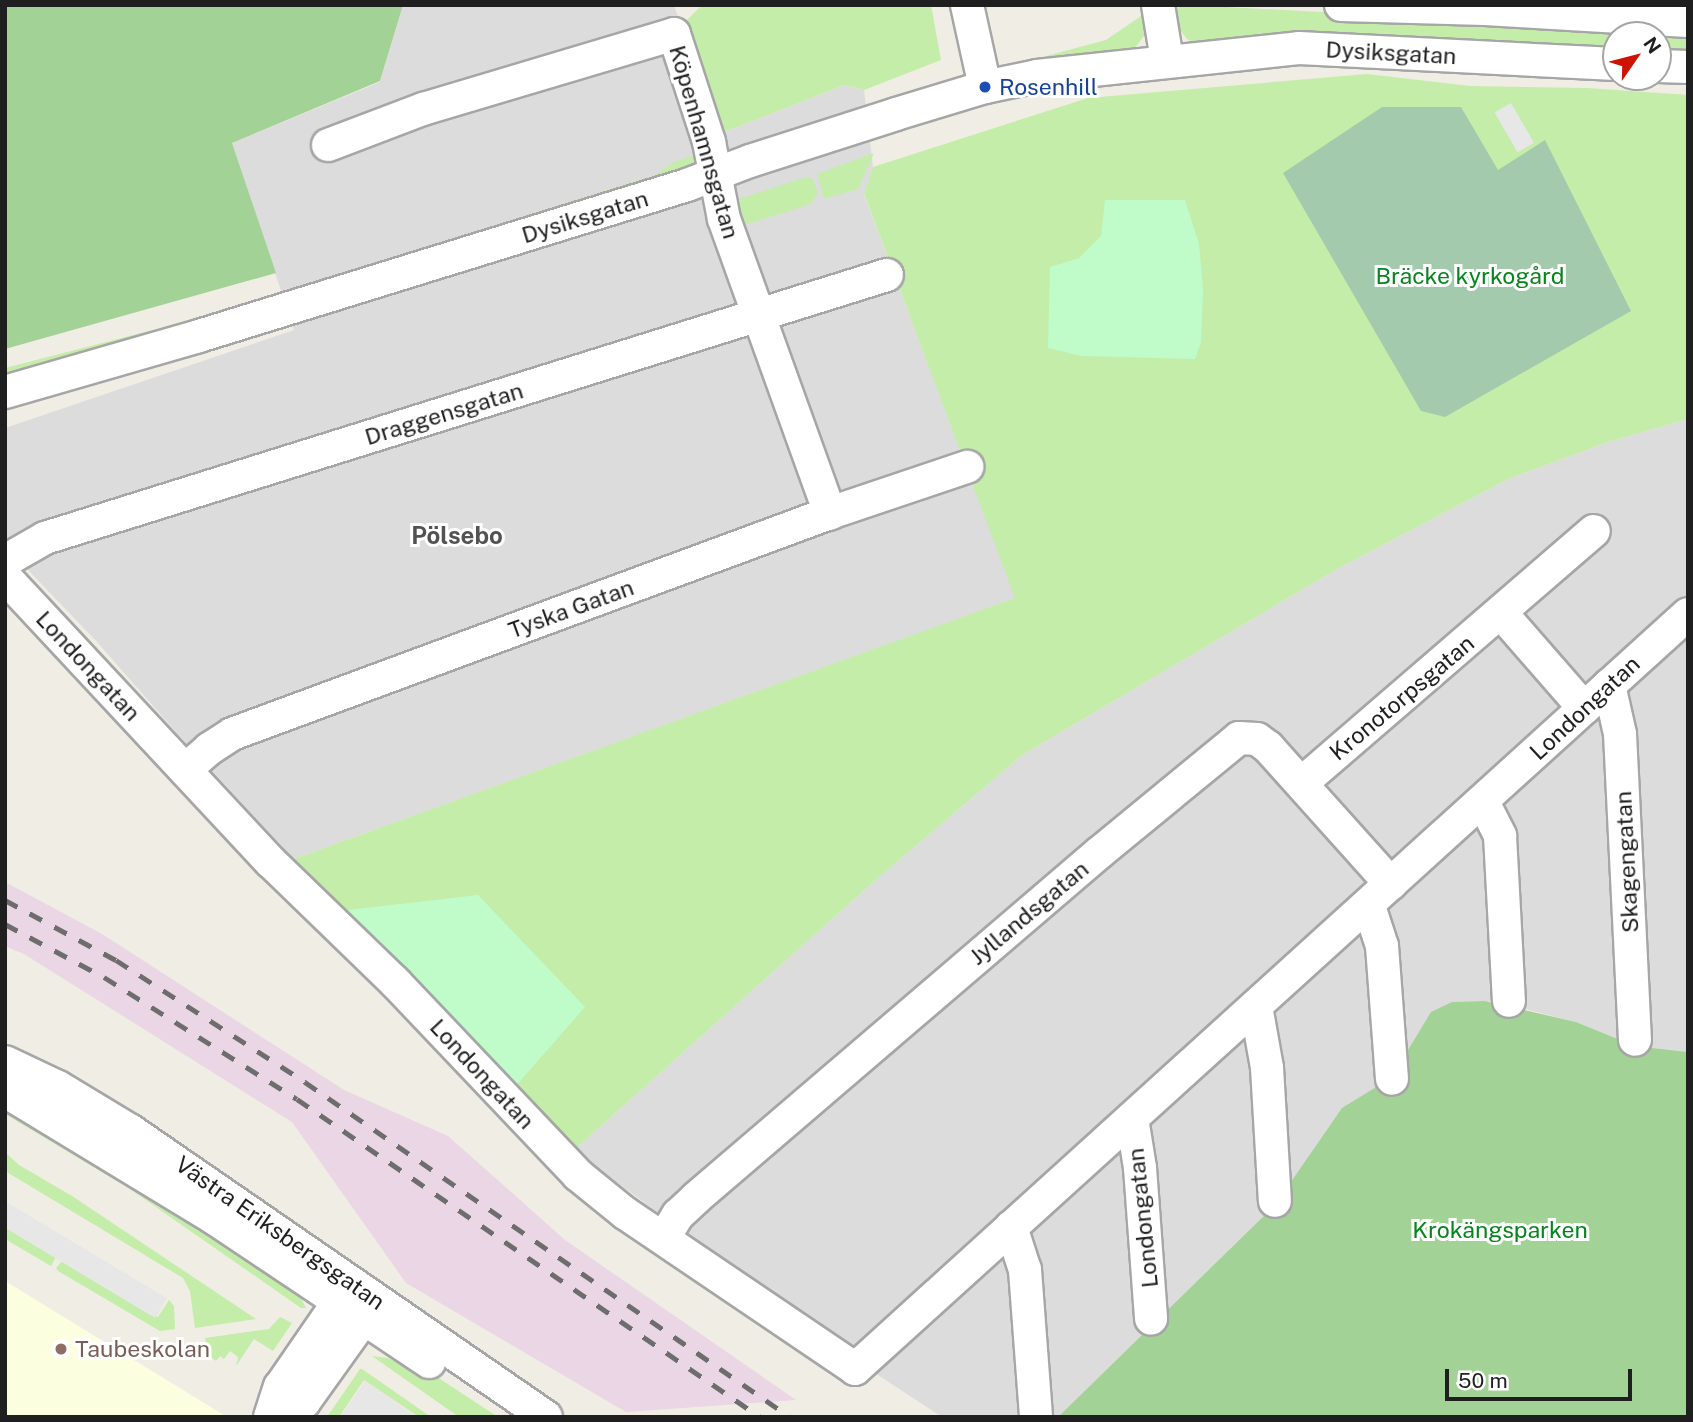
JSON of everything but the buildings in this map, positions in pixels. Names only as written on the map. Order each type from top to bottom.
[{"type":"street","points":[[967,5],[985,87]]},
{"type":"street","points":[[1158,5],[1167,60]]},
{"type":"street","name":"Dysiksgatan","points":[[1341,5],[1485,9],[1688,21]]},
{"type":"street","name":"Köpenhamnsgatan","points":[[328,145],[423,109],[674,34],[709,142],[724,219],[830,513]]},
{"type":"street","name":"Dysiksgatan","points":[[5,391],[199,336],[716,175],[985,87],[1037,76],[1298,48],[1602,63]]},
{"type":"street","name":"Draggensgatan","points":[[5,561],[45,538],[887,275]]},
{"type":"street","name":"Tyska Gatan","points":[[185,770],[232,734],[830,513],[967,467]]},
{"type":"street","name":"Kronotorpsgatan","points":[[1303,782],[1502,614],[1524,589],[1594,531]]},
{"type":"street","name":"Londongatan","points":[[5,577],[271,862],[396,982],[561,1159],[625,1213],[855,1369],[1369,906],[1688,614]]},
{"type":"street","points":[[1502,614],[1584,708]]},
{"type":"street","name":"Skagengatan","points":[[1609,685],[1620,734],[1635,1040]]},
{"type":"street","name":"Jyllandsgatan","points":[[664,1238],[678,1215],[696,1198],[1239,738],[1256,739],[1303,782],[1391,884]]},
{"type":"street","points":[[1483,802],[1500,836],[1509,1001]]},
{"type":"street","points":[[1369,906],[1382,946],[1392,1079]]},
{"type":"street","points":[[1256,1006],[1267,1068],[1275,1201]]},
{"type":"street","name":"Västra Eriksbergsgatan","points":[[5,1062],[58,1087],[131,1130],[510,1417]]},
{"type":"street","name":"Västra Eriksbergsgatan","points":[[5,1091],[203,1212],[358,1301],[546,1417]]},
{"type":"street","name":"Londongatan","points":[[1132,1118],[1140,1168],[1151,1319]]},
{"type":"street","points":[[1011,1227],[1025,1270],[1036,1417]]},
{"type":"street","points":[[270,1417],[280,1387],[358,1301]]},
{"type":"street","points":[[277,1417],[303,1402],[358,1301]]},
{"type":"shaded area","points":[[403,5],[674,5],[719,134],[844,85],[864,90],[873,167],[864,194],[1016,598],[294,859],[175,731],[98,643],[5,546],[5,428],[294,330],[232,143],[380,82]]},
{"type":"shaded area","points":[[1511,103],[1534,143],[1518,152],[1495,112]]},
{"type":"shaded area","points":[[1688,419],[1688,1052],[1635,1046],[1576,1022],[1509,1005],[1485,1001],[1452,1002],[1391,1078],[1275,1205],[1058,1417],[942,1417],[855,1360],[574,1150],[871,884],[1022,755],[1337,569],[1508,479],[1608,442]]},
{"type":"shaded area","points":[[5,882],[102,934],[344,1090],[448,1136],[565,1240],[796,1400],[626,1412],[406,1283],[292,1122],[24,954],[5,946]]},
{"type":"shaded area","points":[[5,1201],[167,1298],[155,1318],[5,1228]]},
{"type":"shaded area","name":"Taubeskolan","points":[[5,1281],[227,1417],[5,1417]]},
{"type":"shaded area","points":[[365,1381],[417,1417],[340,1417]]},
{"type":"green space","points":[[5,5],[403,5],[380,81],[232,143],[276,273],[5,349]]},
{"type":"green space","points":[[702,5],[931,5],[941,60],[864,90],[844,85],[719,134],[682,25]]},
{"type":"green space","points":[[1187,5],[1602,27],[1602,50],[1195,43],[1187,39],[1176,25],[1173,9]]},
{"type":"green space","points":[[1144,14],[1148,22],[1146,33],[1135,48],[1126,52],[1020,63],[1106,40]]},
{"type":"green space","points":[[1672,30],[1688,31],[1688,54],[1672,53]]},
{"type":"green space","points":[[1367,74],[1470,86],[1587,88],[1688,95],[1688,419],[1608,442],[1508,479],[1337,569],[1022,755],[871,884],[574,1150],[294,859],[1015,598],[864,193],[873,167],[1088,98]]},
{"type":"green space","name":"Bräcke kyrkogård","points":[[1382,107],[1461,107],[1498,170],[1545,140],[1631,311],[1445,417],[1421,411],[1283,173]]},
{"type":"green space","points":[[874,153],[858,189],[824,199],[817,174]]},
{"type":"green space","points":[[699,154],[685,172],[5,380],[5,368],[184,322],[655,175],[674,162]]},
{"type":"green space","points":[[806,177],[813,179],[818,193],[811,204],[742,226],[736,200]]},
{"type":"green space","points":[[1105,200],[1185,200],[1199,244],[1203,289],[1201,342],[1195,359],[1082,356],[1048,348],[1050,267],[1079,258],[1101,236]]},
{"type":"green space","points":[[478,895],[585,1007],[514,1088],[348,910]]},
{"type":"green space","name":"Krokängsparken","points":[[1485,1001],[1576,1022],[1635,1046],[1688,1052],[1688,1417],[1058,1417],[1275,1205],[1342,1108],[1391,1078],[1431,1012],[1452,1002]]},
{"type":"green space","points":[[5,1102],[294,1284],[306,1308],[301,1308],[130,1189],[5,1114]]},
{"type":"green space","points":[[5,1152],[19,1165],[72,1196],[256,1319],[195,1328],[190,1291],[183,1278],[5,1171]]},
{"type":"green space","points":[[5,1225],[57,1255],[51,1266],[5,1239]]},
{"type":"green space","points":[[63,1260],[158,1317],[169,1300],[174,1306],[175,1329],[160,1331],[58,1271],[56,1268]]},
{"type":"green space","points":[[280,1317],[292,1323],[273,1351],[254,1339],[236,1366],[238,1357],[230,1351],[224,1359],[220,1356],[216,1361],[208,1355],[205,1338],[269,1329]]},
{"type":"green space","points":[[372,1356],[387,1358],[434,1375],[498,1417],[459,1417]]},
{"type":"green space","points":[[360,1369],[431,1417],[419,1417],[364,1380],[339,1417],[327,1417]]},
{"type":"railway","points":[[5,900],[116,960],[305,1082],[790,1417]]},
{"type":"railway","points":[[5,924],[104,977],[297,1099],[760,1417]]},
{"type":"place","name":"Rosenhill","points":[[985,87]]},
{"type":"place","name":"Taubeskolan","points":[[61,1349]]},
{"type":"district","name":"Pölsebo","points":[[457,536]]}]
